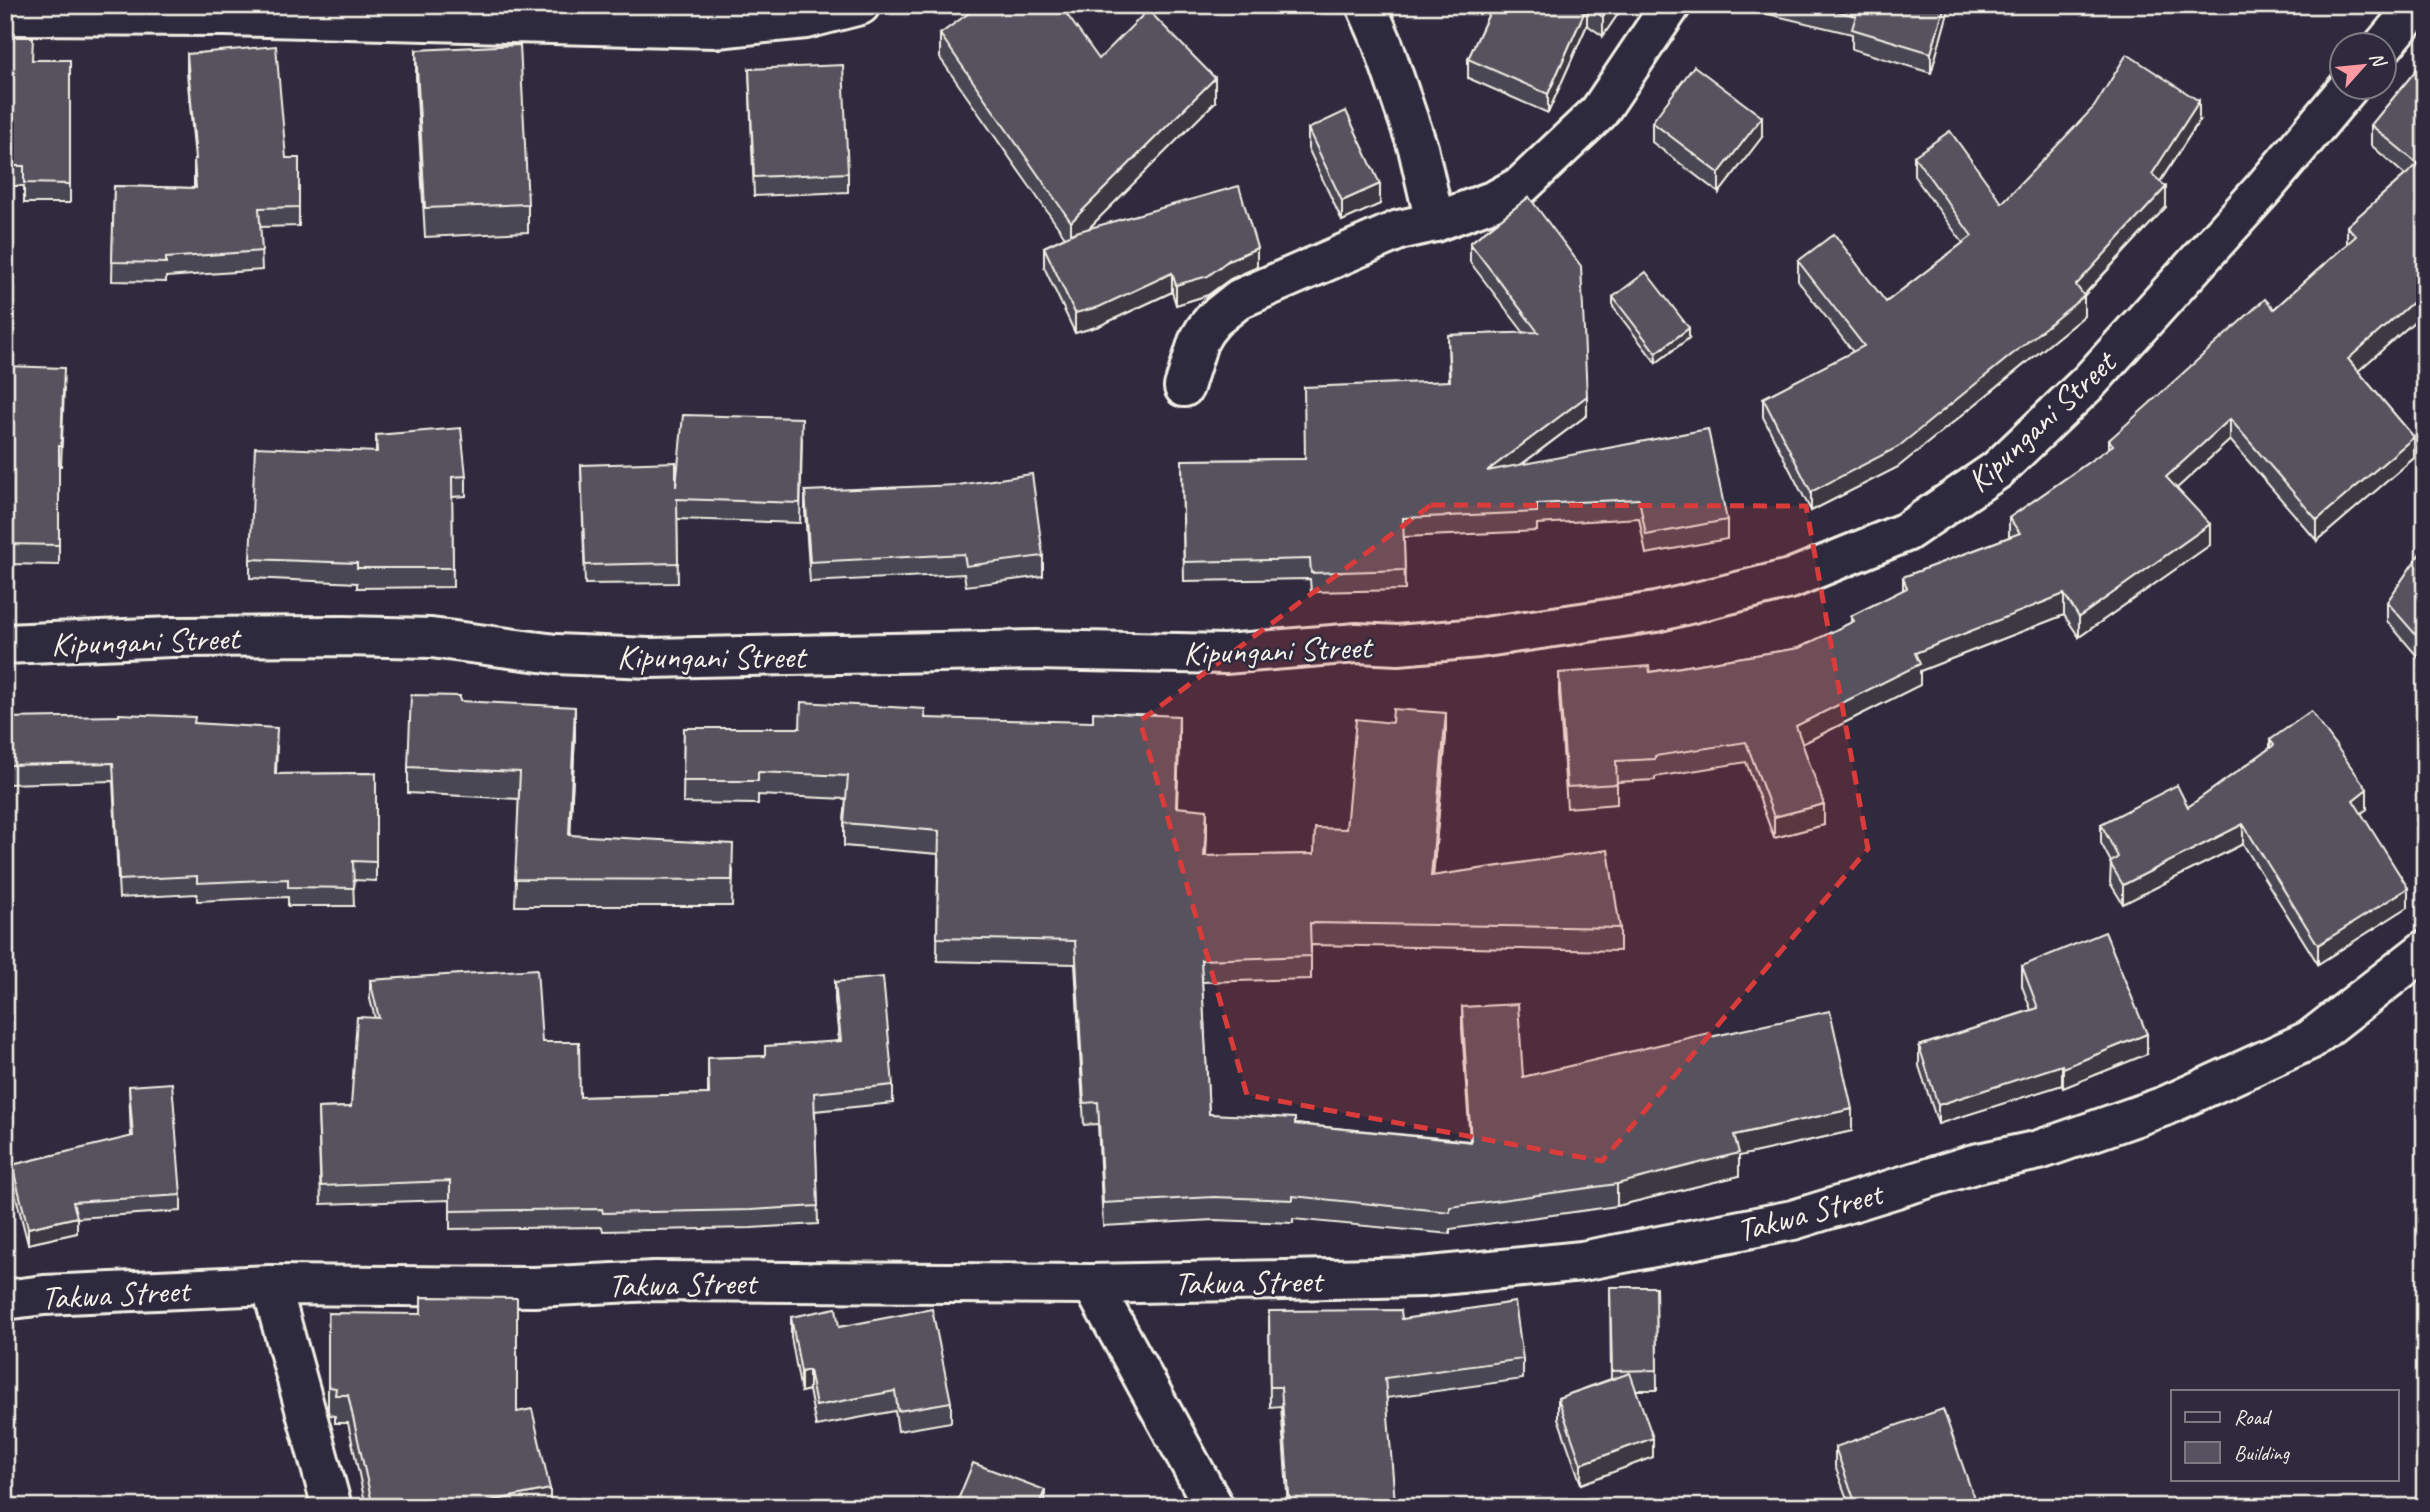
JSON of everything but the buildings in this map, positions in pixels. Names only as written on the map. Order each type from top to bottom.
[{"type":"street","points":[[5,15],[224,16],[717,28],[806,19],[860,5]]},
{"type":"street","points":[[1366,5],[1390,63],[1418,148],[1435,222]]},
{"type":"street","points":[[1184,387],[1198,342],[1205,330],[1239,299],[1399,230],[1435,222],[1496,200],[1522,185],[1599,112],[1671,5]]},
{"type":"street","points":[[2395,32],[2417,5]]},
{"type":"street","name":"Kipungani Street","points":[[5,645],[172,637],[343,636],[431,638],[556,654],[649,658],[1036,650],[1225,654],[1357,643],[1398,645],[1478,638],[1656,612],[1790,579],[1906,532],[1997,470],[2089,382],[2264,188],[2336,102]]},
{"type":"street","name":"Takwa Street","points":[[5,1300],[44,1295],[271,1285],[534,1287],[654,1281],[1092,1284],[1421,1277],[1582,1261],[1793,1220],[1973,1164],[2039,1150],[2165,1107],[2310,1040],[2425,950]]},
{"type":"street","points":[[1092,1284],[1214,1507]]},
{"type":"street","points":[[271,1285],[332,1507]]},
{"type":"highlighted area","points":[[1431,505],[1806,506],[1868,849],[1602,1161],[1247,1095],[1140,721]]}]
